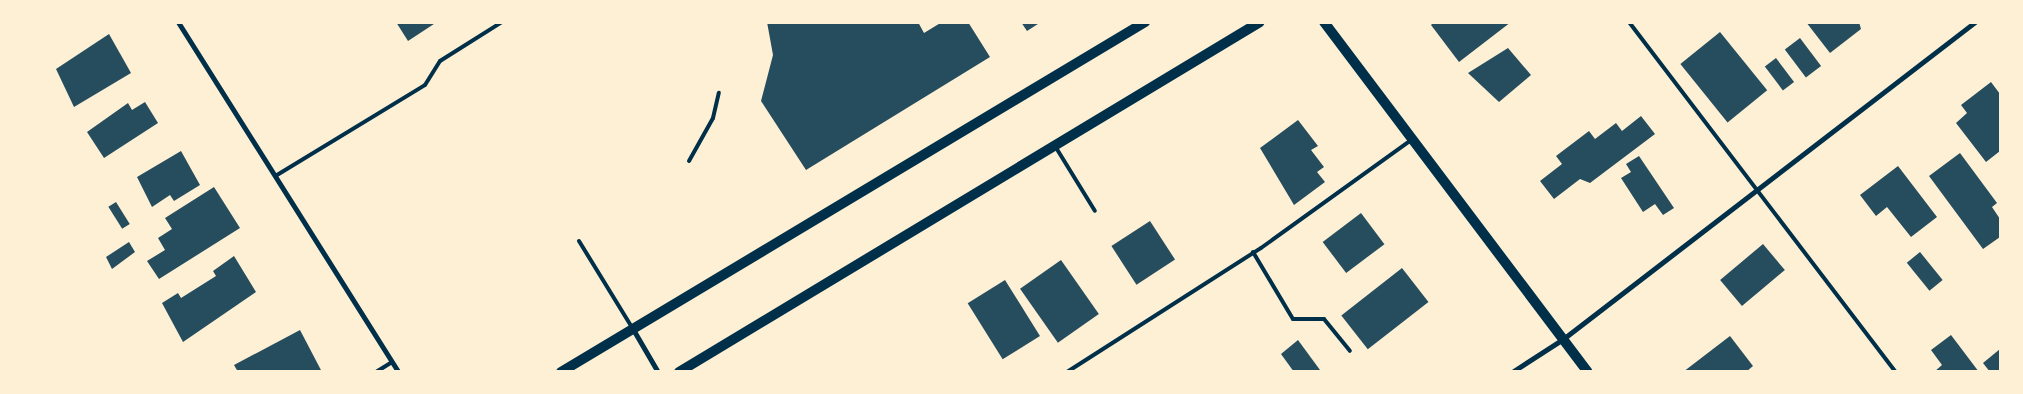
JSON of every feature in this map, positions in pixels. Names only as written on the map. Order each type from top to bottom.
[{"type":"main road","points":[[560,372],[634,331],[1145,22]]},
{"type":"main road","points":[[679,372],[1260,22]]},
{"type":"main road","points":[[1324,22],[1410,141],[1588,372]]},
{"type":"street","points":[[178,22],[277,175],[398,372]]},
{"type":"street","points":[[1512,372],[1563,339],[1975,22]]},
{"type":"street","points":[[634,331],[658,372]]},
{"type":"lane","points":[[277,175],[425,85],[440,61],[502,22]]},
{"type":"lane","points":[[1629,22],[1896,372]]},
{"type":"lane","points":[[689,161],[713,118],[719,93]]},
{"type":"lane","points":[[1066,372],[1253,252],[1410,141]]},
{"type":"lane","points":[[1055,146],[1095,211]]},
{"type":"lane","points":[[579,241],[634,331]]},
{"type":"lane","points":[[1253,252],[1293,319],[1324,318],[1350,351]]},
{"type":"lane","points":[[376,372],[392,362]]},
{"type":"building","points":[[396,22],[437,22],[408,41]]},
{"type":"building","points":[[767,22],[918,22],[924,33],[942,22],[968,22],[990,57],[806,170],[761,101],[773,55]]},
{"type":"building","points":[[1021,22],[1041,22],[1027,31]]},
{"type":"building","points":[[1434,22],[1511,22],[1459,62],[1431,25]]},
{"type":"building","points":[[1806,22],[1859,22],[1861,29],[1830,53]]},
{"type":"building","points":[[1720,32],[1767,90],[1728,122],[1680,64]]},
{"type":"building","points":[[109,34],[131,73],[74,107],[56,69]]},
{"type":"building","points":[[1800,38],[1821,66],[1806,77],[1785,49]]},
{"type":"building","points":[[1508,48],[1531,75],[1499,102],[1468,73]]},
{"type":"building","points":[[1776,58],[1794,82],[1783,90],[1765,66]]},
{"type":"building","points":[[1991,82],[2000,94],[2000,151],[1986,162],[1956,123],[1967,113],[1961,105]]},
{"type":"building","points":[[145,102],[158,123],[104,158],[87,132],[128,103],[132,110]]},
{"type":"building","points":[[1641,116],[1655,134],[1590,183],[1580,179],[1554,199],[1540,181],[1562,164],[1556,156],[1589,131],[1595,139],[1616,123],[1622,131]]},
{"type":"building","points":[[1298,120],[1318,146],[1311,150],[1324,167],[1317,172],[1325,182],[1294,205],[1260,148]]},
{"type":"building","points":[[181,151],[200,185],[174,201],[170,195],[152,207],[137,177]]},
{"type":"building","points":[[1960,153],[1997,203],[1992,207],[2000,219],[2000,237],[1983,249],[1929,176]]},
{"type":"building","points":[[1639,156],[1674,208],[1663,215],[1655,204],[1643,212],[1621,178],[1631,172],[1626,164]]},
{"type":"building","points":[[1898,166],[1937,217],[1911,237],[1887,207],[1876,216],[1860,195]]},
{"type":"building","points":[[214,187],[240,228],[159,279],[147,261],[165,250],[158,238],[172,229],[165,218]]},
{"type":"building","points":[[116,202],[130,224],[122,229],[108,207]]},
{"type":"building","points":[[1361,213],[1384,244],[1346,273],[1323,242]]},
{"type":"building","points":[[1150,221],[1175,260],[1136,285],[1111,246]]},
{"type":"building","points":[[129,242],[135,252],[112,269],[106,257]]},
{"type":"building","points":[[1763,244],[1785,270],[1742,306],[1720,280]]},
{"type":"building","points":[[1920,252],[1943,280],[1929,291],[1907,263]]},
{"type":"building","points":[[234,256],[256,292],[183,342],[162,303],[178,293],[181,298],[216,276],[213,271]]},
{"type":"building","points":[[1061,260],[1099,314],[1058,343],[1020,289]]},
{"type":"building","points":[[1402,268],[1428,302],[1368,349],[1341,315]]},
{"type":"building","points":[[1005,280],[1040,336],[1003,359],[968,303]]},
{"type":"building","points":[[300,330],[322,372],[238,372],[234,365]]},
{"type":"building","points":[[1951,335],[1979,372],[1934,372],[1942,365],[1931,350]]},
{"type":"building","points":[[1730,336],[1753,366],[1746,372],[1683,372]]},
{"type":"building","points":[[1298,340],[1320,370],[1319,372],[1294,372],[1281,354]]},
{"type":"building","points":[[2000,349],[2000,372],[1990,372],[1983,363]]}]
